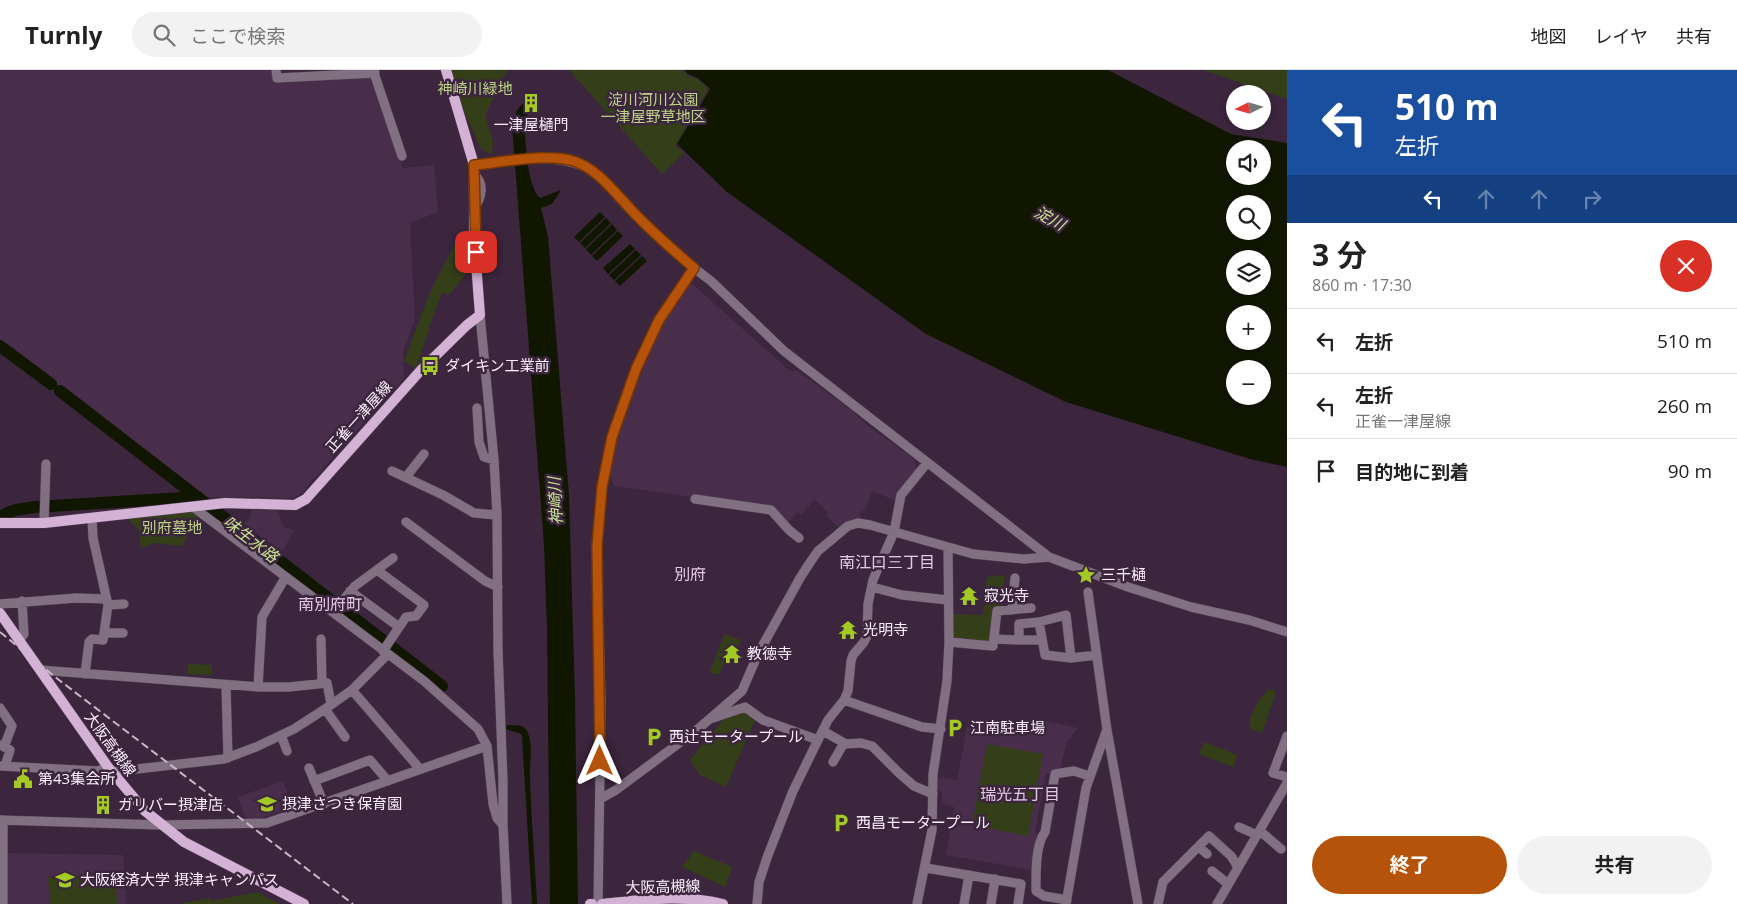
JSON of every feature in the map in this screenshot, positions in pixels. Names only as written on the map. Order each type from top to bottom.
[{"type":"main road","points":[[446,70],[474,169],[474,208],[480,315]]},
{"type":"main road","name":"正雀一津屋線","points":[[2,524],[44,523],[215,503],[290,505],[302,502],[421,370],[467,325],[480,315]]},
{"type":"main road","name":"大阪高槻線","points":[[0,613],[110,769],[144,811],[184,842],[304,904]]},
{"type":"main road","name":"大阪高槻線","points":[[600,904],[644,903],[676,898],[723,904]]},
{"type":"street","points":[[276,70],[277,78],[306,73],[374,72],[402,156]]},
{"type":"street","points":[[474,169],[504,162],[540,159],[570,160],[593,171],[636,215],[711,281],[784,351],[1049,557],[1137,590],[1192,607],[1249,620],[1287,632]]},
{"type":"street","points":[[600,904],[600,704],[597,546],[602,487],[612,437],[636,369],[659,320],[694,268]]},
{"type":"street","points":[[480,315],[494,460],[497,515],[498,652],[507,904]]},
{"type":"street","points":[[477,408],[479,442],[484,457],[494,460]]},
{"type":"street","points":[[406,477],[424,454]]},
{"type":"street","points":[[757,904],[759,882],[793,791],[823,730],[848,691],[853,655],[867,636],[868,604],[872,587],[894,532],[901,495],[926,463]]},
{"type":"street","points":[[44,523],[46,464]]},
{"type":"street","points":[[392,471],[443,495],[474,513],[497,515]]},
{"type":"street","points":[[695,499],[770,510],[799,538]]},
{"type":"street","points":[[197,506],[285,578],[424,681],[474,726],[483,736],[487,746],[493,804],[497,818],[503,825]]},
{"type":"street","points":[[85,674],[89,642],[92,639],[103,640],[107,602],[93,538],[92,518]]},
{"type":"street","points":[[406,522],[485,581],[498,588]]},
{"type":"street","points":[[600,799],[620,787],[742,692],[758,654],[800,578],[818,551],[848,526],[858,523],[973,554],[1024,559],[1049,557]]},
{"type":"street","points":[[918,904],[932,830],[934,774],[946,682],[949,642],[948,547]]},
{"type":"street","points":[[333,612],[350,591],[393,558]]},
{"type":"street","points":[[0,708],[12,726],[2,745],[10,750],[3,766],[98,771],[228,758],[282,735],[352,690],[385,653],[392,638],[406,618],[416,616],[424,606],[377,570]]},
{"type":"street","points":[[258,688],[262,617],[285,578]]},
{"type":"street","points":[[1012,610],[1018,582]]},
{"type":"street","points":[[872,587],[902,595],[948,600]]},
{"type":"street","points":[[350,591],[399,627]]},
{"type":"street","points":[[1088,592],[1107,730],[1138,904]]},
{"type":"street","points":[[0,604],[76,598],[124,604]]},
{"type":"street","points":[[19,640],[24,634],[22,602]]},
{"type":"street","points":[[949,642],[992,646],[997,611],[1031,608]]},
{"type":"street","points":[[1019,640],[1019,624],[1066,616],[1071,658]]},
{"type":"street","points":[[1039,622],[1045,655],[1071,658],[1097,655]]},
{"type":"street","points":[[104,634],[124,633]]},
{"type":"street","points":[[994,638],[1042,640]]},
{"type":"street","points":[[321,639],[322,683]]},
{"type":"street","points":[[40,670],[289,692],[328,683],[328,707],[345,737]]},
{"type":"street","points":[[226,686],[228,758]]},
{"type":"street","points":[[352,690],[420,769]]},
{"type":"street","points":[[844,700],[922,727],[941,729]]},
{"type":"street","points":[[708,720],[745,707],[763,720],[818,740]]},
{"type":"street","points":[[0,720],[11,723]]},
{"type":"street","points":[[823,730],[844,743],[872,746],[899,774],[914,786],[933,794]]},
{"type":"street","points":[[1090,776],[1074,771],[1055,774],[1045,832],[1041,838],[1036,868],[1036,891],[1044,896],[1066,902],[1090,776],[1107,730]]},
{"type":"street","points":[[282,735],[287,751]]},
{"type":"street","points":[[1287,736],[1273,773],[1287,777]]},
{"type":"street","points":[[833,762],[844,743]]},
{"type":"street","points":[[3,904],[2,820],[160,825],[264,824],[487,746]]},
{"type":"street","points":[[314,781],[370,760],[388,781]]},
{"type":"street","points":[[309,768],[324,804]]},
{"type":"street","points":[[1217,904],[1287,782]]},
{"type":"street","points":[[1239,827],[1259,833],[1281,849]]},
{"type":"street","points":[[1158,904],[1163,882],[1209,836],[1231,856],[1238,867]]},
{"type":"street","points":[[1199,847],[1207,854]]},
{"type":"street","points":[[926,868],[1021,884],[1018,904]]},
{"type":"street","points":[[1212,871],[1228,884]]},
{"type":"street","points":[[964,904],[969,875]]},
{"type":"street","points":[[992,904],[996,879]]},
{"type":"shaded area","points":[[0,70],[273,70],[274,82],[368,76],[372,80],[403,168],[434,165],[438,212],[410,223],[415,319],[403,352],[404,378],[296,497],[203,497],[0,340]]},
{"type":"shaded area","points":[[690,282],[789,370],[797,371],[914,459],[917,470],[896,501],[872,491],[865,510],[860,512],[861,521],[840,529],[827,516],[828,512],[815,500],[801,515],[797,512],[787,524],[772,508],[614,486],[610,474],[614,441],[646,357],[661,324]]},
{"type":"shaded area","points":[[252,507],[276,508],[284,527],[294,530],[282,552],[244,524],[250,518]]},
{"type":"shaded area","points":[[969,718],[1032,731],[1041,720],[1078,728],[1066,744],[1060,771],[1046,774],[1035,833],[1038,834],[1033,870],[946,855],[954,807],[942,804],[942,792],[937,790],[937,780],[941,777],[957,780]]},
{"type":"shaded area","points":[[283,781],[292,807],[253,821],[245,816],[238,797]]},
{"type":"shaded area","name":"大阪経済大学 摂津キャンパス","points":[[6,853],[123,855],[126,904],[6,904]]},
{"type":"green space","name":"神崎川緑地","points":[[450,70],[507,70],[485,115],[493,141],[492,155],[481,149],[456,93]]},
{"type":"green space","name":"淀川河川公園 一津屋野草地区","points":[[569,70],[683,70],[688,76],[698,79],[708,89],[675,146],[684,153],[662,174]]},
{"type":"green space","points":[[1203,70],[1287,70],[1287,99],[1271,93],[1271,85],[1246,85]]},
{"type":"green space","points":[[464,243],[460,258],[467,260],[466,274],[449,295],[442,293],[415,368],[404,361],[431,290],[455,244]]},
{"type":"green space","name":"別府墓地","points":[[193,510],[198,514],[182,546],[154,543],[141,548],[139,530],[128,519],[130,517]]},
{"type":"green space","points":[[1005,575],[1001,607],[990,643],[953,640],[952,614],[983,615],[987,577]]},
{"type":"green space","points":[[724,634],[741,640],[739,646],[731,644],[719,675],[710,672]]},
{"type":"green space","points":[[188,664],[212,665],[211,675],[188,674]]},
{"type":"green space","points":[[1269,689],[1276,692],[1262,733],[1251,729],[1250,724],[1255,707]]},
{"type":"green space","points":[[743,711],[755,720],[726,787],[700,775],[690,760],[723,720]]},
{"type":"green space","points":[[1204,742],[1237,755],[1233,767],[1199,754]]},
{"type":"green space","points":[[987,744],[1043,754],[1028,836],[972,825]]},
{"type":"green space","points":[[694,851],[732,867],[725,887],[682,867]]},
{"type":"green space","points":[[116,874],[117,904],[50,904],[48,877]]},
{"type":"green space","points":[[257,892],[280,904],[178,904],[209,898],[211,901]]},
{"type":"water","name":"淀川","points":[[684,70],[1108,70],[1231,134],[1268,140],[1226,140],[1226,185],[1271,185],[1271,140],[1287,143],[1287,467],[1250,459],[1066,402],[926,334],[727,192],[677,144],[710,89],[698,78]]},
{"type":"water","name":"神崎川","points":[[526,100],[533,107],[524,120],[529,173],[532,184],[540,198],[561,190],[552,204],[541,208],[548,237],[569,495],[575,698],[578,904],[550,904],[547,630],[544,545],[512,125],[517,110]]},
{"type":"water","points":[[600,212],[605,217],[579,242],[574,237]]},
{"type":"water","points":[[606,218],[611,223],[585,248],[580,243]]},
{"type":"water","points":[[612,224],[617,230],[591,255],[586,249]]},
{"type":"water","points":[[618,231],[623,236],[597,261],[592,256]]},
{"type":"water","points":[[630,244],[635,249],[608,274],[603,268]]},
{"type":"water","points":[[636,250],[641,255],[614,280],[609,275]]},
{"type":"water","points":[[642,256],[647,261],[620,286],[615,281]]},
{"type":"water","points":[[507,725],[518,725],[525,728],[529,736],[537,904],[532,904],[522,736],[506,729]]},
{"type":"waterway","points":[[0,346],[51,384]]},
{"type":"waterway","name":"味生水路","points":[[60,391],[442,686]]},
{"type":"waterway","points":[[0,518],[12,511],[35,507],[198,497]]},
{"type":"railway","points":[[0,632],[59,680],[353,904]]},
{"type":"place","name":"一津屋樋門","points":[[531,103]]},
{"type":"place","name":"ダイキン工業前","points":[[430,366]]},
{"type":"place","name":"三千樋","points":[[1086,575]]},
{"type":"place","name":"寂光寺","points":[[969,596]]},
{"type":"place","name":"光明寺","points":[[848,630]]},
{"type":"place","name":"教徳寺","points":[[732,654]]},
{"type":"place","name":"江南駐車場","points":[[955,728]]},
{"type":"place","name":"西辻モータープール","points":[[654,737]]},
{"type":"place","name":"第43集会所","points":[[23,779]]},
{"type":"place","name":"摂津さつき保育園","points":[[267,804]]},
{"type":"place","name":"ガリバー摂津店","points":[[103,805]]},
{"type":"place","name":"西昌モータープール","points":[[841,823]]},
{"type":"place","name":"大阪経済大学 摂津キャンパス","points":[[65,880]]},
{"type":"district","name":"南江口三丁目","points":[[887,562]]},
{"type":"district","name":"別府","points":[[690,574]]},
{"type":"district","name":"南別府町","points":[[330,604]]},
{"type":"district","name":"瑞光五丁目","points":[[1020,794]]},
{"type":"route","points":[[476,252],[474,165],[560,159],[570,160],[597,174],[636,215],[694,268],[659,320],[636,369],[612,437],[602,487],[597,546],[600,761]]}]
